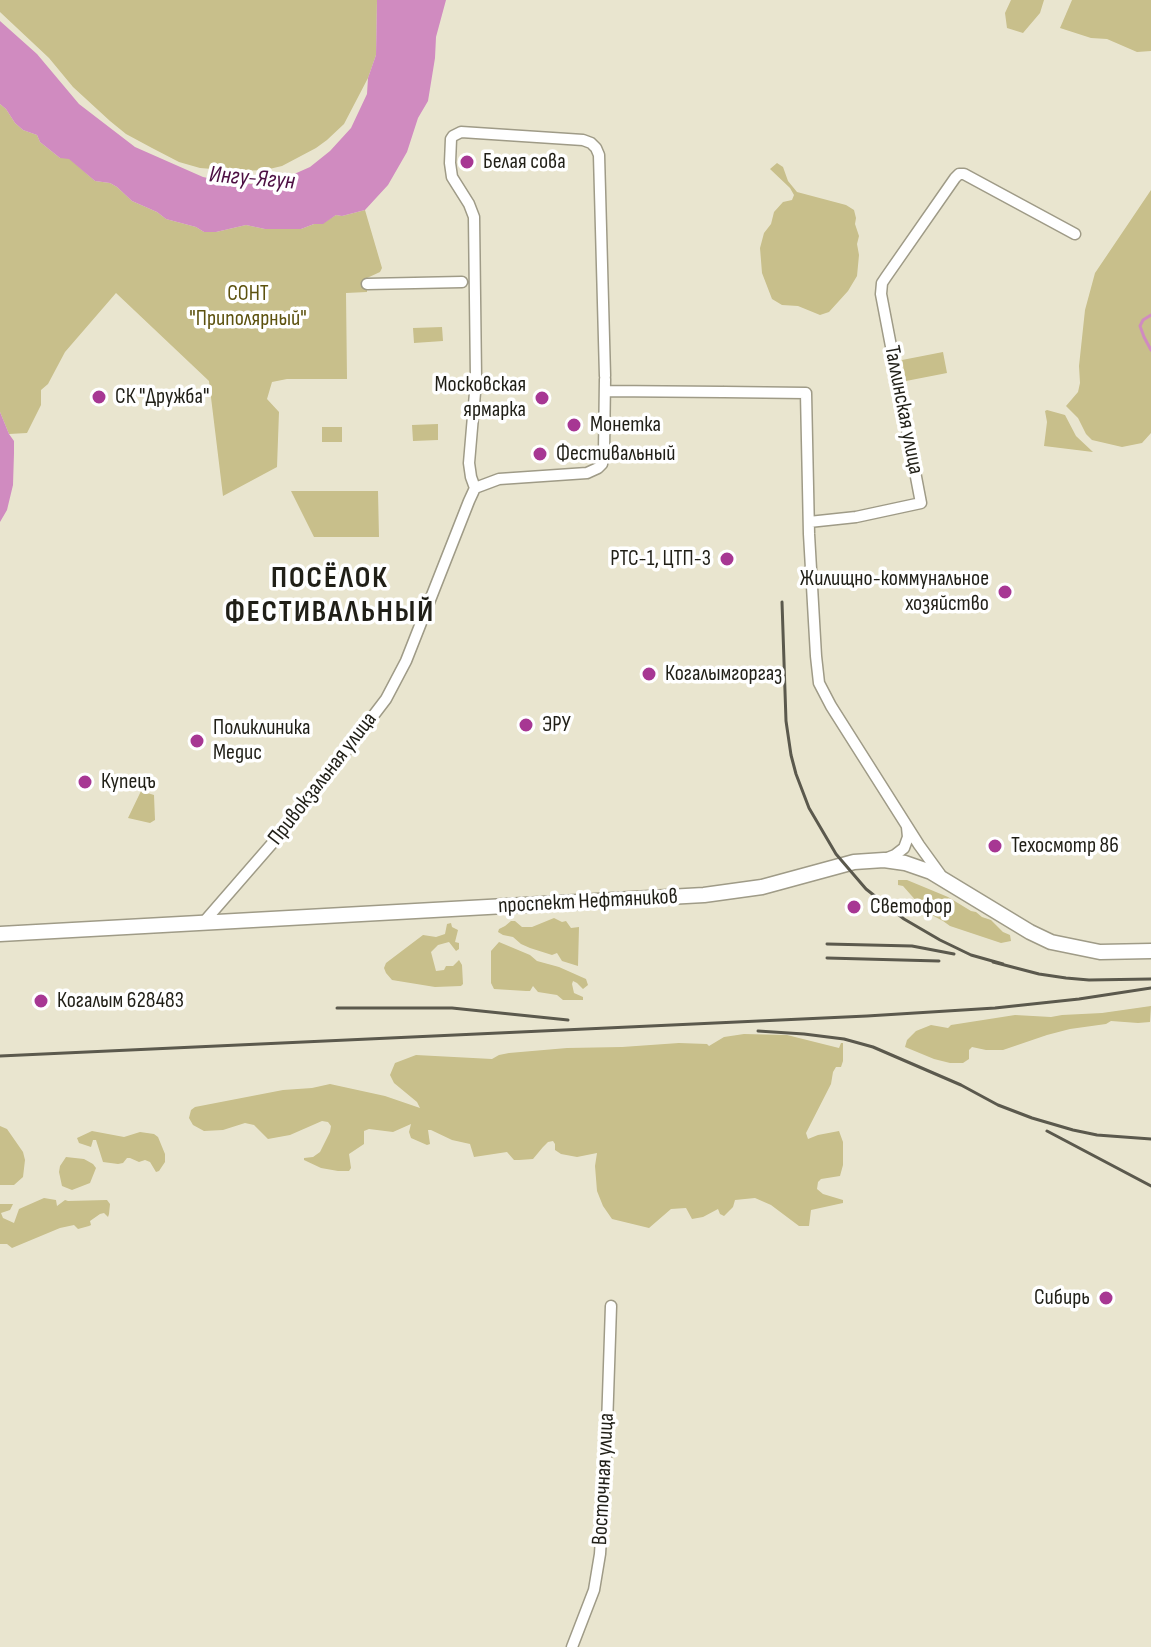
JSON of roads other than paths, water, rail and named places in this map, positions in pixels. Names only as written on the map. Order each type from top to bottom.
[{"type":"main road","name":"проспект Нефтяников","points":[[0,934],[704,895],[762,887],[854,862],[884,860],[915,865],[1051,942],[1100,952],[1151,951]]},
{"type":"street","points":[[475,133],[591,143],[596,148],[599,164],[605,382],[604,451],[602,464],[598,468],[587,473],[499,479],[475,488],[469,456],[476,380],[467,282],[474,217],[452,177],[450,144],[453,136],[475,133]]},
{"type":"street","name":"Таллинская улица","points":[[809,522],[856,517],[921,503],[881,294],[882,283],[955,178],[964,174],[1075,234]]},
{"type":"street","points":[[367,284],[467,282]]},
{"type":"street","points":[[605,382],[723,392],[806,393],[809,522],[819,683],[906,825],[947,881]]},
{"type":"street","name":"Привокзальная улица","points":[[203,923],[320,785],[386,699],[406,661],[475,488]]},
{"type":"street","points":[[884,860],[904,848],[908,837],[906,825]]},
{"type":"street","points":[[228,896],[229,914],[240,921]]},
{"type":"street","name":"Восточная улица","points":[[572,1647],[594,1590],[600,1554],[611,1306]]},
{"type":"waterway","points":[[1151,315],[1140,326],[1151,350]]},
{"type":"railway","points":[[782,602],[786,721],[791,755],[809,808],[836,854],[866,889],[904,919],[971,955],[1003,964]]},
{"type":"railway","points":[[827,944],[912,946],[954,954]]},
{"type":"railway","points":[[827,958],[939,961]]},
{"type":"railway","points":[[993,962],[1066,978],[1151,979]]},
{"type":"railway","points":[[0,1056],[867,1016],[995,1008],[1151,988]]},
{"type":"railway","points":[[337,1008],[452,1008],[568,1020]]},
{"type":"railway","points":[[758,1031],[844,1039],[873,1047],[1032,1118],[1097,1135],[1151,1139]]},
{"type":"railway","points":[[1047,1131],[1151,1186]]},
{"type":"place","name":"Белая сова","points":[[467,162]]},
{"type":"place","name":"СК \"Дружба\"","points":[[99,397]]},
{"type":"place","name":"Московская ярмарка","points":[[542,398]]},
{"type":"place","name":"Монетка","points":[[574,425]]},
{"type":"place","name":"Фестивальный","points":[[540,454]]},
{"type":"place","name":"РТС-1, ЦТП-3","points":[[727,559]]},
{"type":"place","name":"Жилищно-коммунальное хозяйство","points":[[1005,592]]},
{"type":"place","name":"Когалымгоргаз","points":[[649,674]]},
{"type":"place","name":"ЭРУ","points":[[526,725]]},
{"type":"place","name":"Поликлиника Медис","points":[[197,741]]},
{"type":"place","name":"Купецъ","points":[[85,782]]},
{"type":"place","name":"Техосмотр 86","points":[[995,846]]},
{"type":"place","name":"Светофор","points":[[854,907]]},
{"type":"place","name":"Когалым 628483","points":[[41,1001]]},
{"type":"place","name":"Сибирь","points":[[1106,1298]]},
{"type":"district","name":"ПОСЁЛОК ФЕСТИВАЛЬНЫЙ","points":[[330,596]]},
{"type":"water label","name":"Ингу-Ягун","points":[[252,179]]},
{"type":"park label","name":"СОНТ \"Приполярный\"","points":[[248,306]]}]
